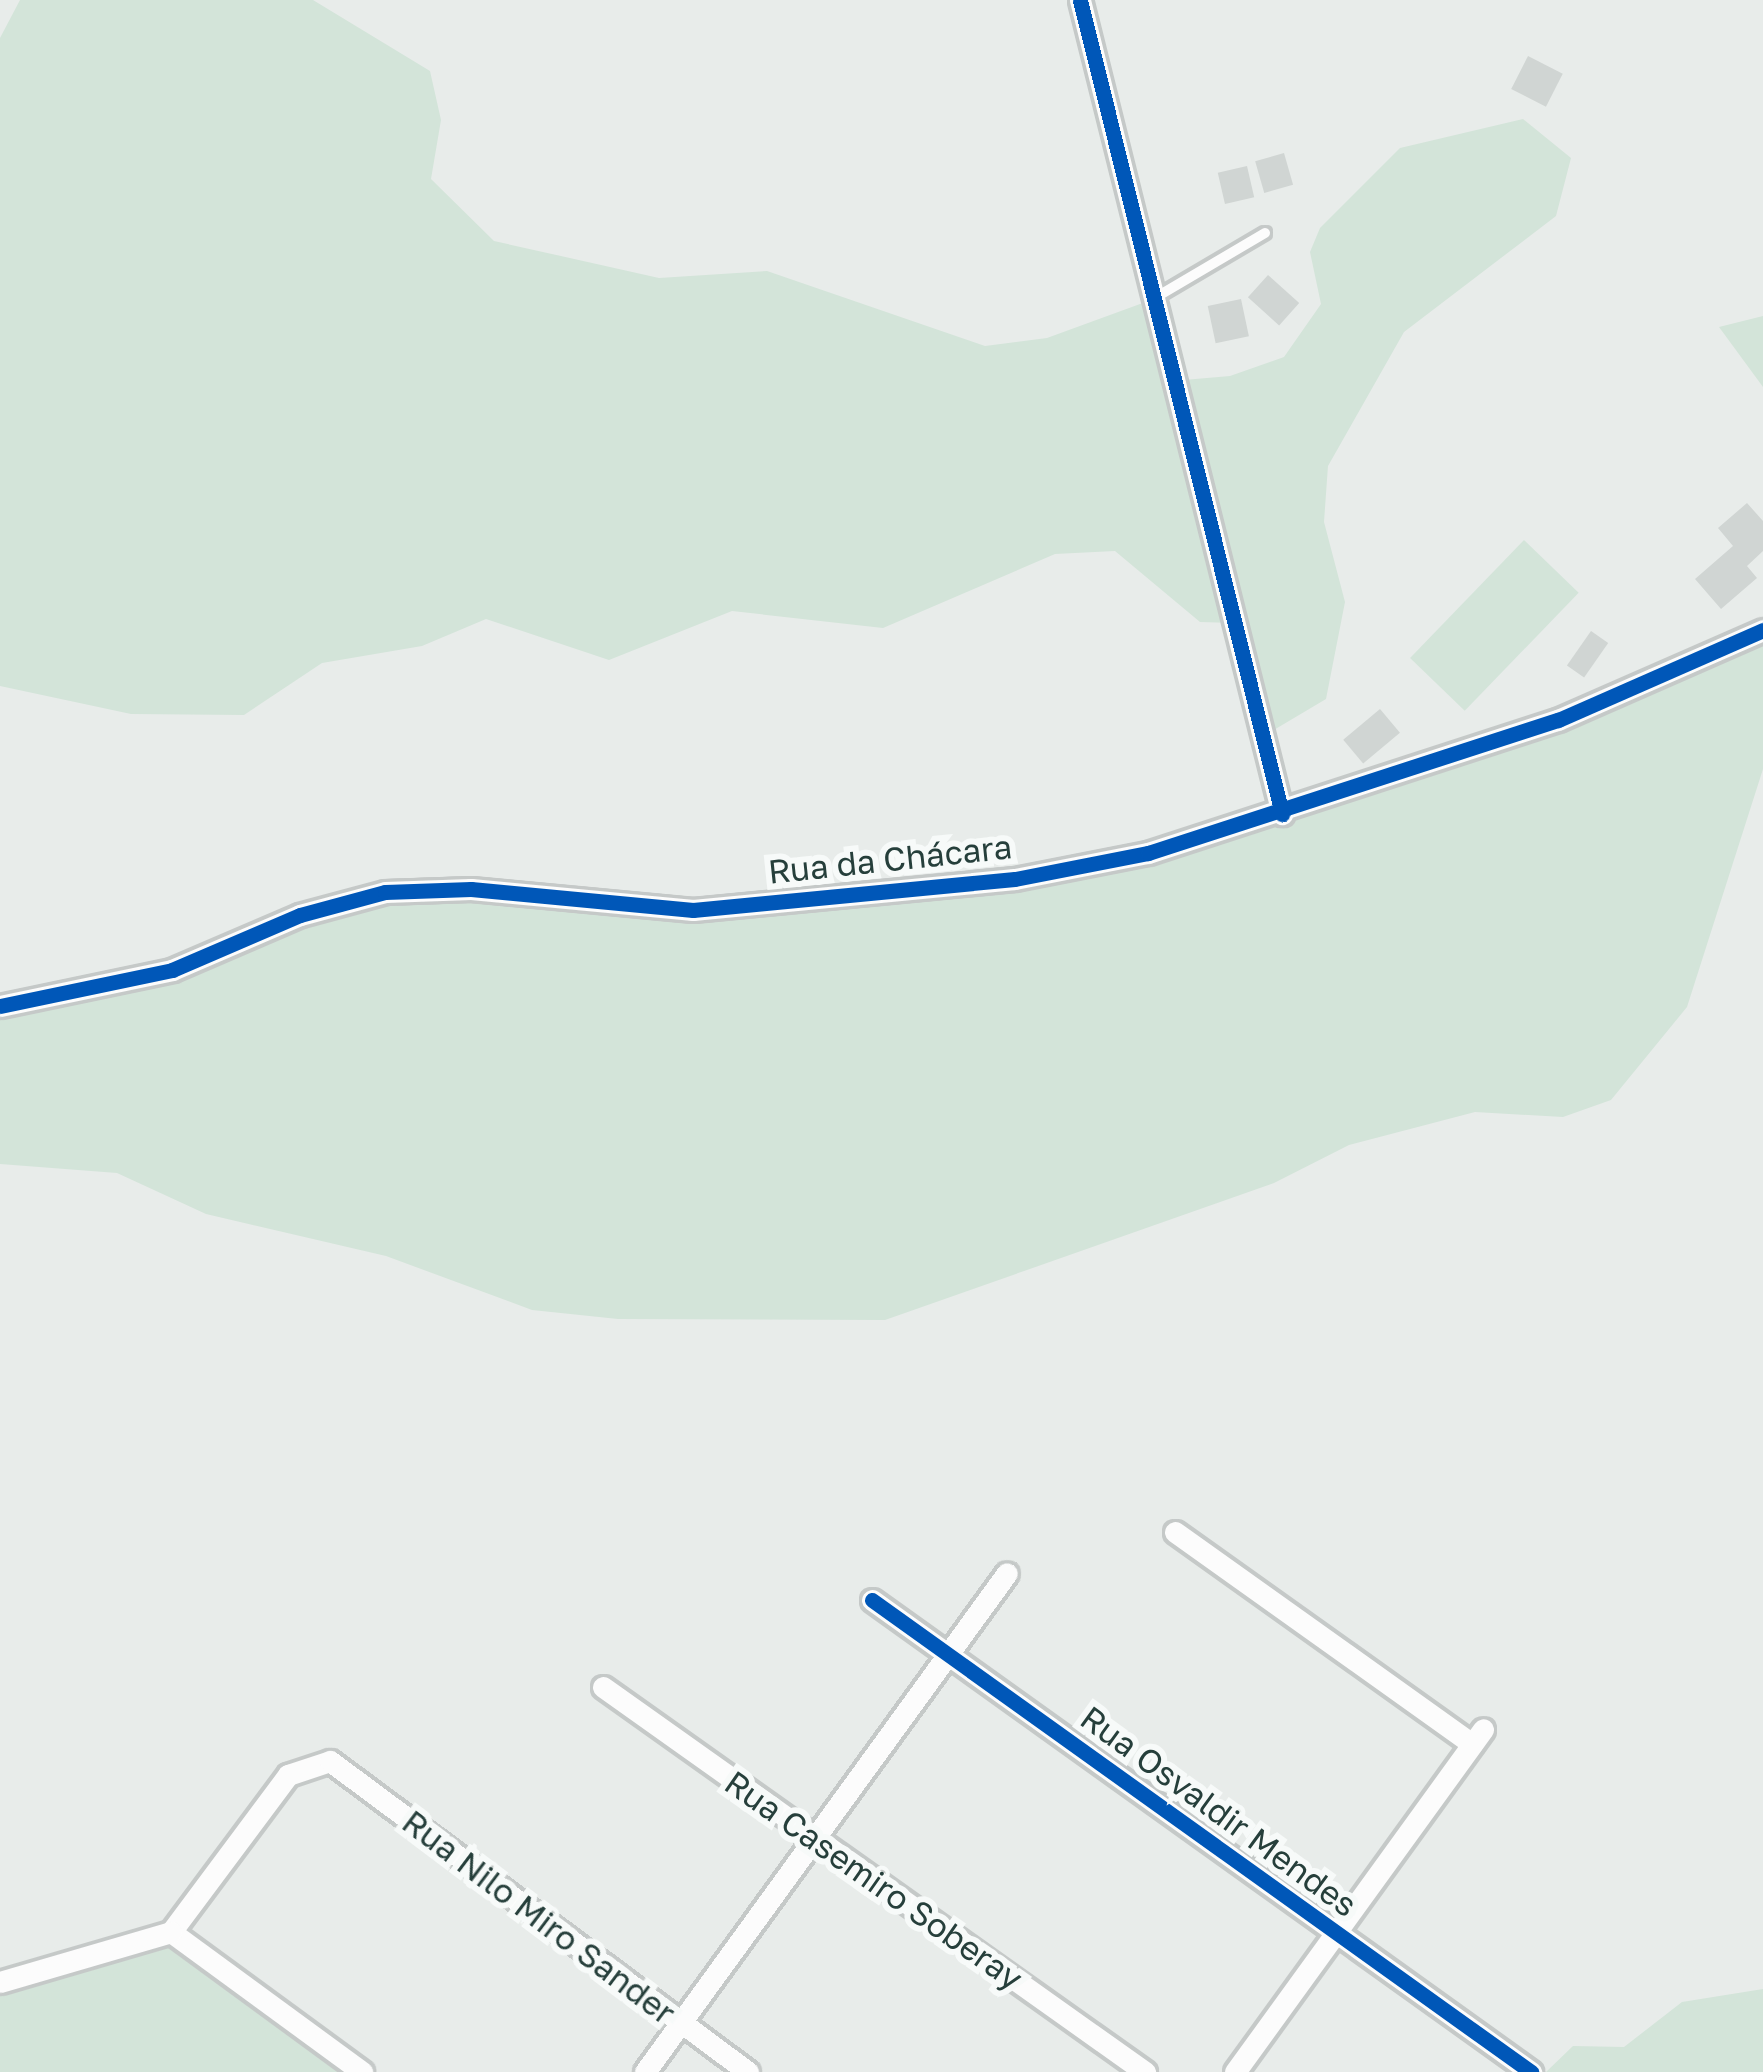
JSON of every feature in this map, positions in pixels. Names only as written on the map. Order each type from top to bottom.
[{"type":"street","points":[[1080,0],[1150,300],[1282,814]]},
{"type":"street","name":"Rua da Chácara","points":[[0,1006],[172,970],[301,916],[385,892],[471,889],[693,910],[1015,878],[1148,853],[1282,814],[1558,720],[1763,630]]},
{"type":"street","points":[[1175,1532],[1478,1736],[1234,2072]]},
{"type":"street","points":[[645,2072],[1007,1573]]},
{"type":"street","name":"Rua Osvaldir Mendes","points":[[872,1600],[1532,2072]]},
{"type":"street","name":"Rua Casemiro Soberay","points":[[603,1687],[1145,2072]]},
{"type":"street","name":"Rua Nilo Miro Sander","points":[[171,1932],[288,1774],[330,1762],[748,2072]]},
{"type":"street","points":[[0,1982],[171,1932],[362,2072]]},
{"type":"lane","points":[[1150,300],[1265,232]]},
{"type":"green space","points":[[20,0],[313,0],[430,71],[441,120],[431,179],[494,241],[659,278],[767,271],[985,346],[1047,338],[1151,300],[1172,381],[1230,376],[1284,357],[1321,304],[1310,252],[1320,228],[1400,148],[1523,119],[1571,158],[1556,216],[1404,332],[1328,466],[1324,522],[1345,602],[1326,699],[1262,737],[1234,623],[1200,622],[1115,551],[1055,554],[883,628],[732,611],[609,660],[486,619],[422,646],[322,663],[244,715],[131,714],[0,686],[0,38]]},
{"type":"green space","points":[[1763,316],[1763,387],[1719,327]]},
{"type":"green space","points":[[1524,540],[1579,593],[1465,711],[1410,658]]},
{"type":"green space","points":[[1763,630],[1763,769],[1687,1007],[1611,1100],[1563,1117],[1475,1112],[1349,1145],[1274,1183],[885,1320],[618,1319],[532,1310],[386,1256],[206,1214],[117,1173],[0,1164],[0,1006],[56,996],[385,892],[693,910],[1148,853],[1558,720]]},
{"type":"green space","points":[[171,1932],[362,2072],[0,2072],[0,1982]]},
{"type":"green space","points":[[1763,1989],[1763,2072],[1546,2072],[1573,2046],[1624,2047],[1682,2002]]},
{"type":"building","points":[[1528,56],[1563,74],[1546,107],[1511,89]]},
{"type":"building","points":[[1284,153],[1293,185],[1264,193],[1255,161]]},
{"type":"building","points":[[1247,166],[1254,197],[1225,204],[1218,173]]},
{"type":"building","points":[[1268,275],[1299,303],[1279,325],[1248,297]]},
{"type":"building","points":[[1241,299],[1249,336],[1216,343],[1208,306]]},
{"type":"building","points":[[1747,503],[1763,521],[1763,551],[1747,566],[1757,578],[1721,609],[1695,579],[1733,546],[1718,528]]},
{"type":"building","points":[[1591,631],[1608,643],[1584,677],[1567,665]]},
{"type":"building","points":[[1380,709],[1400,733],[1363,764],[1343,740]]},
{"type":"cycle path","points":[[1080,0],[1282,814]]},
{"type":"cycle path","points":[[0,1006],[172,970],[300,915],[385,892],[471,889],[693,910],[1015,879],[1148,853],[1558,720],[1763,630]]},
{"type":"cycle path","points":[[872,1600],[1531,2072]]}]
